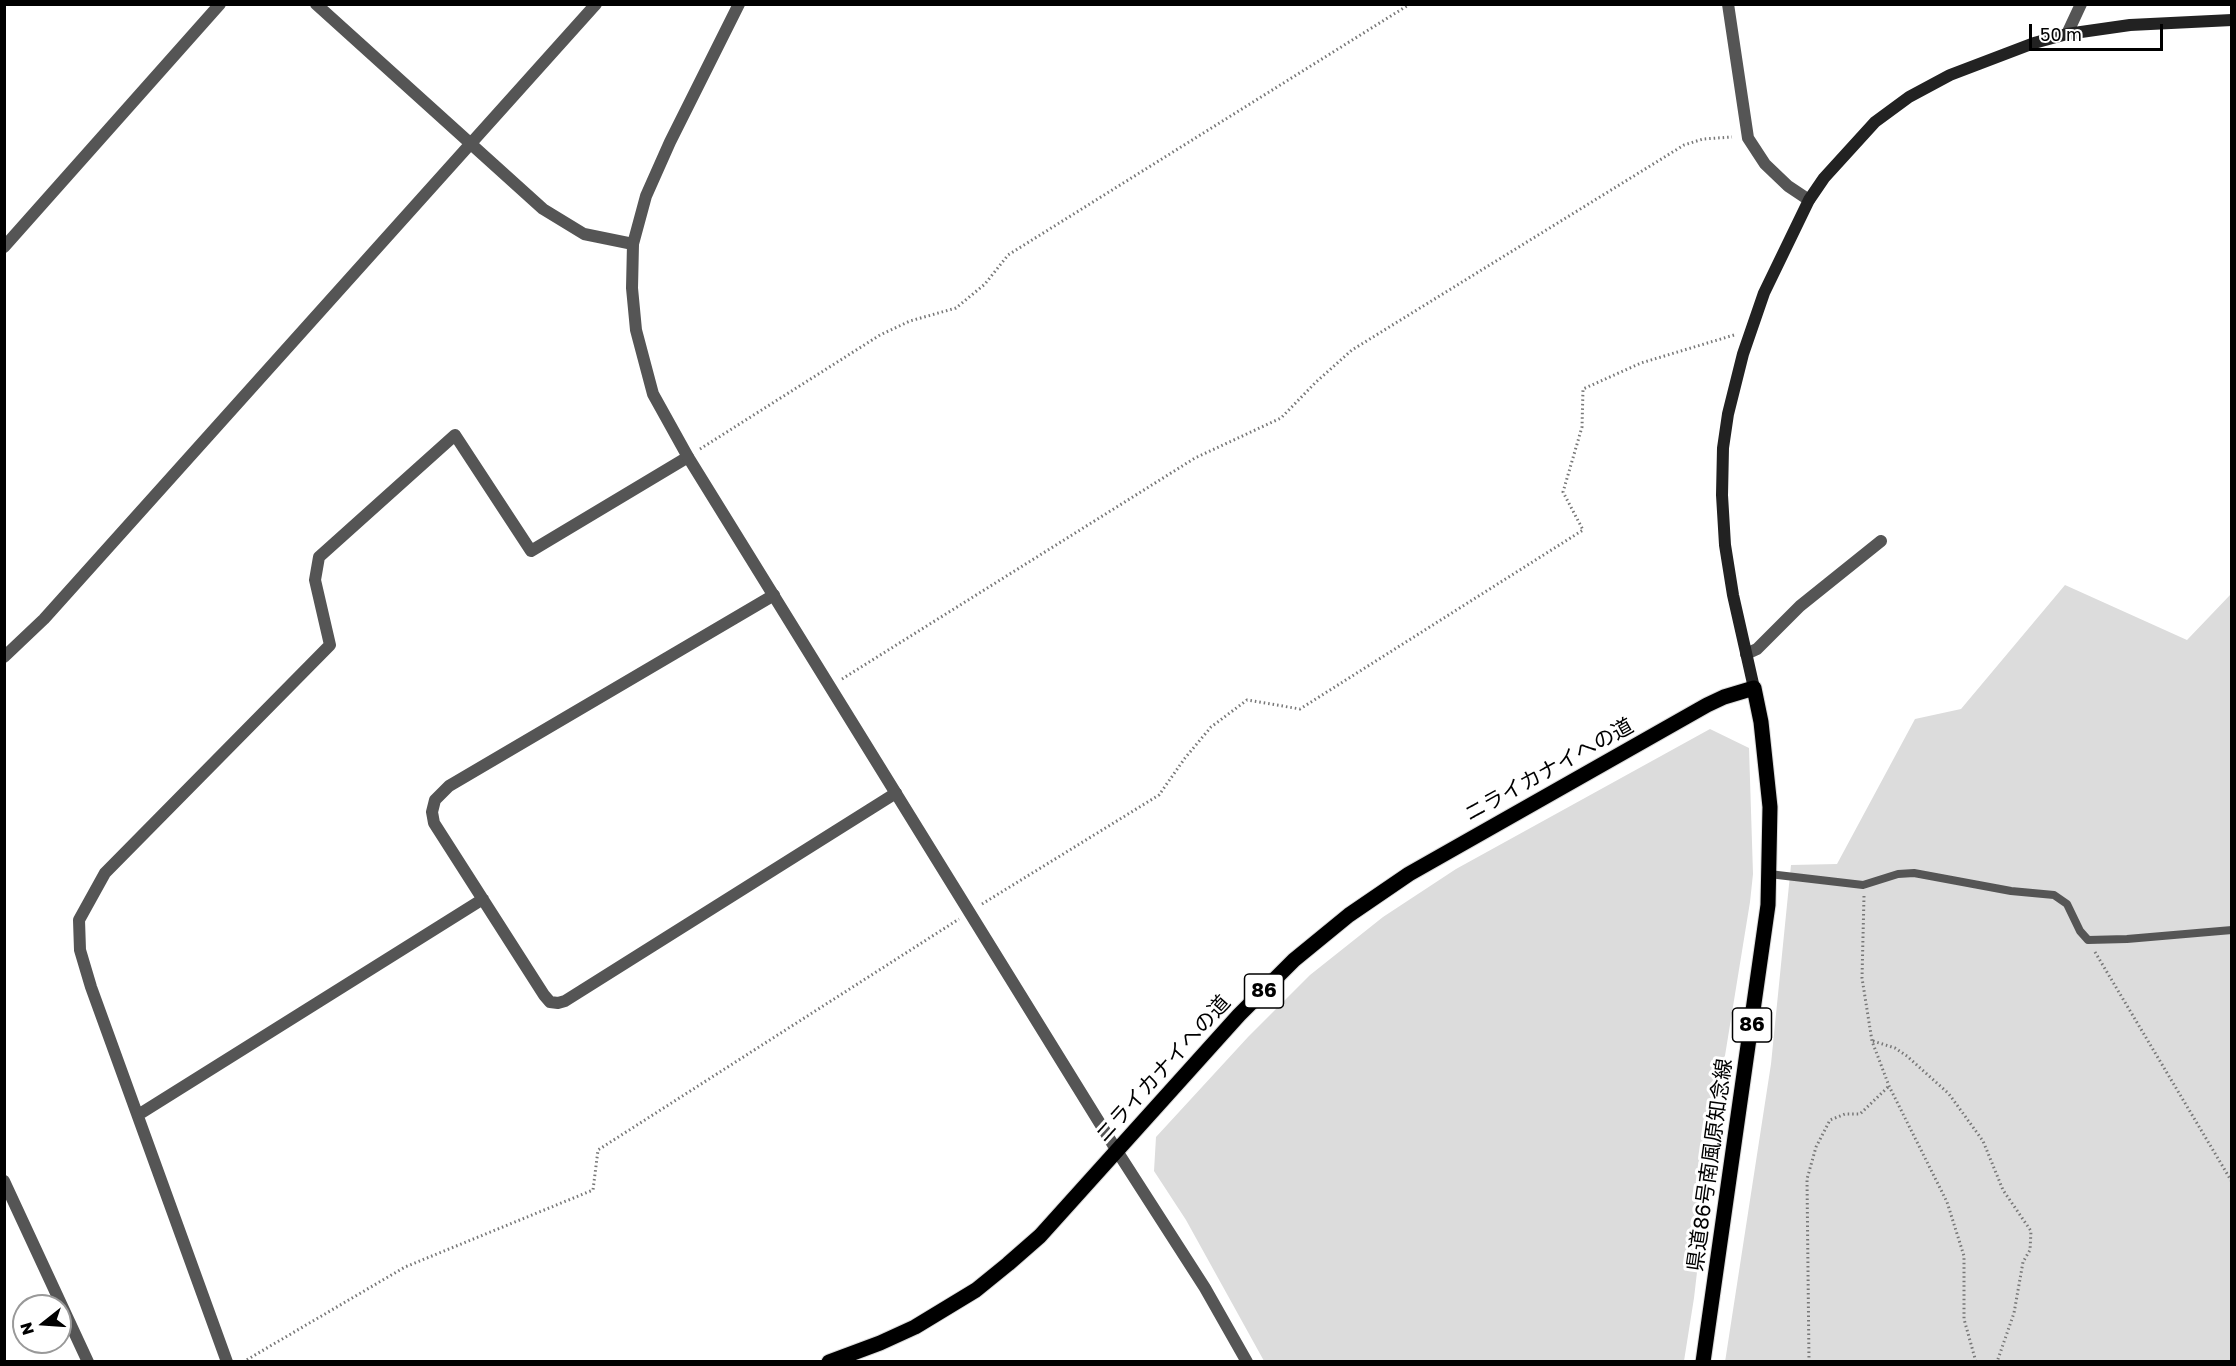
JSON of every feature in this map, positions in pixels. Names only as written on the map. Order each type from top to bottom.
[{"type":"main road","points":[[1754,688],[1733,595],[1725,544],[1723,448],[1734,385],[1764,293],[1809,200],[1824,178],[1875,122],[1909,97],[1950,75],[2034,43],[2067,34],[2130,25],[2232,20]]},
{"type":"main road","name":"県道86号南風原知念線","points":[[1703,1362],[1764,936],[1769,874],[1770,807],[1761,722],[1754,688]]},
{"type":"main road","name":"ニライカナイへの道","points":[[829,1362],[915,1327],[975,1290],[1040,1236],[1239,1015],[1294,960],[1349,915],[1408,874],[1707,705],[1754,688]]},
{"type":"street","points":[[4,247],[219,4]]},
{"type":"street","points":[[316,4],[543,209],[584,234],[633,244]]},
{"type":"street","points":[[4,657],[44,619],[596,4]]},
{"type":"street","points":[[739,4],[651,185],[633,244],[632,288],[636,330],[653,394],[688,457],[1117,1151],[1205,1288],[1247,1362]]},
{"type":"street","points":[[1728,4],[1748,138],[1765,164],[1788,186],[1809,200]]},
{"type":"street","points":[[2067,34],[2081,4]]},
{"type":"street","points":[[227,1362],[88,977],[80,950],[79,920],[105,873],[330,645],[315,580],[319,557],[455,435],[531,551],[688,457]]},
{"type":"street","points":[[1746,654],[1757,649],[1800,606],[1881,541]]},
{"type":"street","points":[[774,595],[450,786],[435,800],[432,812],[434,824],[549,1002],[565,1001],[896,793]]},
{"type":"street","points":[[138,1115],[483,898]]},
{"type":"street","points":[[4,1181],[88,1362]]},
{"type":"lane","points":[[1769,874],[1863,885],[1898,874],[1914,873],[2011,891],[2054,895],[2067,904],[2080,931],[2088,940],[2232,930]]},
{"type":"path","points":[[688,457],[880,335],[910,321],[956,308],[985,284],[1008,255],[1410,4]]},
{"type":"path","points":[[830,686],[1195,458],[1281,418],[1352,350],[1684,145],[1703,139],[1748,138]]},
{"type":"path","points":[[243,1362],[405,1267],[593,1190],[598,1150],[970,912],[1159,795],[1185,758],[1211,727],[1246,700],[1300,709],[1584,530],[1563,492],[1582,427],[1583,389],[1641,363],[1751,329]]},
{"type":"path","points":[[1863,885],[1862,978],[1872,1041],[1888,1086],[1947,1202],[1964,1256],[1965,1319],[1976,1362]]},
{"type":"path","points":[[2088,940],[2232,1182]]},
{"type":"path","points":[[1872,1041],[1896,1048],[1949,1094],[1983,1141],[2003,1190],[2031,1231],[2030,1250],[2023,1262],[2014,1313],[1997,1362]]},
{"type":"path","points":[[1809,1362],[1807,1179],[1816,1148],[1830,1119],[1845,1114],[1860,1114],[1888,1086]]},
{"type":"shaded area","points":[[2065,585],[2187,640],[2231,594],[2231,1361],[1725,1362],[1771,1064],[1791,865],[1837,864],[1915,719],[1961,709]]},
{"type":"shaded area","points":[[1710,729],[1749,748],[1753,874],[1715,1117],[1694,1298],[1684,1361],[1264,1361],[1186,1220],[1154,1171],[1156,1137],[1248,1037],[1310,975],[1383,917],[1456,869]]}]
